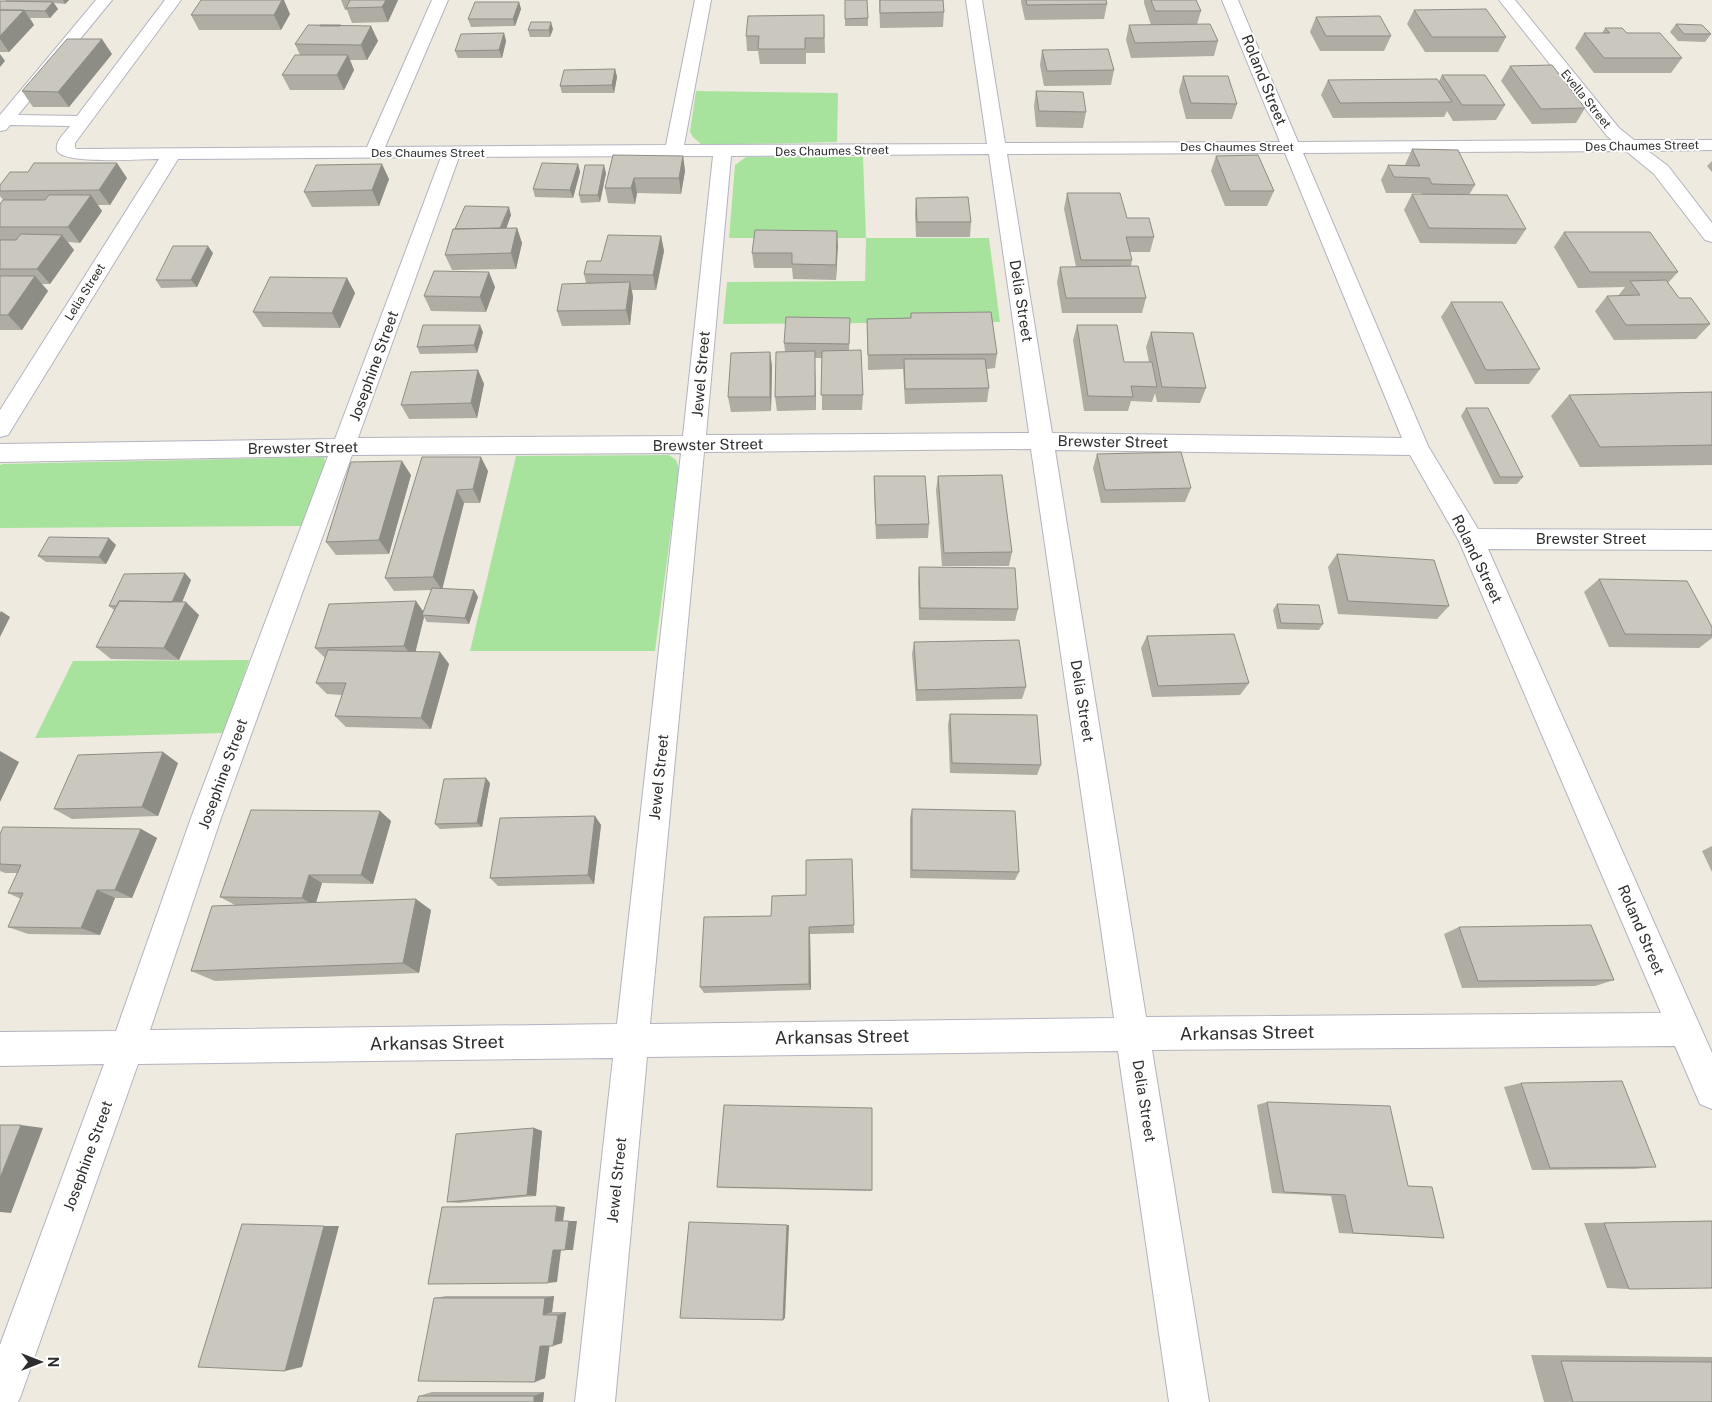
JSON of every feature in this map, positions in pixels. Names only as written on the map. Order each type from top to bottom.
[{"type":"street","points":[[2,123],[104,0]]},
{"type":"street","points":[[2,123],[82,121],[173,0]]},
{"type":"street","points":[[373,153],[440,0]]},
{"type":"street","points":[[674,152],[703,0]]},
{"type":"street","name":"Delia Street","points":[[974,0],[1189,1402]]},
{"type":"street","name":"Roland Street","points":[[1230,0],[1416,447],[1471,538],[1712,1092]]},
{"type":"street","name":"Evella Street","points":[[1507,0],[1613,132],[1661,170],[1712,236]]},
{"type":"street","name":"Des Chaumes Street","points":[[82,121],[66,143],[66,151],[76,154],[452,153],[1290,146],[1631,147],[1712,145]]},
{"type":"street","name":"Jewel Street","points":[[595,1402],[631,1040],[695,445],[722,152]]},
{"type":"street","name":"Josephine Street","points":[[0,1398],[127,1048],[206,818],[452,153]]},
{"type":"street","name":"Lelia Street","points":[[0,429],[171,154]]},
{"type":"street","name":"Brewster Street","points":[[0,453],[344,447],[1042,441],[1416,447]]},
{"type":"street","name":"Brewster Street","points":[[1471,538],[1712,540]]},
{"type":"street","name":"Arkansas Street","points":[[0,1049],[1134,1034],[1684,1029]]},
{"type":"green space","points":[[696,91],[838,93],[837,142],[702,145],[690,132]]},
{"type":"green space","points":[[746,157],[863,157],[866,238],[729,238],[735,165]]},
{"type":"green space","points":[[866,238],[989,238],[1000,322],[723,324],[727,282],[865,281]]},
{"type":"green space","points":[[669,455],[676,460],[679,469],[655,651],[470,651],[516,456]]},
{"type":"green space","points":[[324,457],[326,467],[302,526],[0,528],[0,465],[3,464]]},
{"type":"green space","points":[[249,660],[224,733],[35,738],[73,661]]},
{"type":"building","points":[[201,0],[282,0],[274,15],[191,15]]},
{"type":"building","points":[[350,0],[386,0],[382,7],[346,8]]},
{"type":"building","points":[[845,0],[867,0],[868,18],[845,19]]},
{"type":"building","points":[[880,0],[943,0],[944,12],[880,13]]},
{"type":"building","points":[[1026,0],[1106,0],[1107,4],[1027,5]]},
{"type":"building","points":[[1151,0],[1196,0],[1201,11],[1155,11]]},
{"type":"building","points":[[0,1],[53,2],[45,11],[0,10]]},
{"type":"building","points":[[475,2],[519,2],[513,19],[468,19]]},
{"type":"building","points":[[1486,9],[1506,37],[1432,37],[1414,10]]},
{"type":"building","points":[[0,10],[24,10],[0,36]]},
{"type":"building","points":[[824,15],[824,38],[805,38],[805,49],[758,49],[759,36],[746,36],[748,16]]},
{"type":"building","points":[[1380,16],[1391,36],[1326,36],[1316,17]]},
{"type":"building","points":[[531,22],[551,22],[549,30],[528,30]]},
{"type":"building","points":[[1210,24],[1218,41],[1135,43],[1129,25]]},
{"type":"building","points":[[1676,24],[1702,25],[1711,34],[1684,34]]},
{"type":"building","points":[[308,25],[371,26],[361,45],[295,44]]},
{"type":"building","points":[[320,25],[341,25],[320,26]]},
{"type":"building","points":[[1605,28],[1622,28],[1627,33],[1660,33],[1682,58],[1604,58],[1584,33],[1610,33]]},
{"type":"building","points":[[504,33],[499,50],[455,51],[461,34]]},
{"type":"building","points":[[67,39],[102,39],[58,92],[22,91]]},
{"type":"building","points":[[1108,49],[1114,70],[1047,71],[1042,50]]},
{"type":"building","points":[[295,55],[348,55],[337,75],[282,75]]},
{"type":"building","points":[[1552,65],[1585,108],[1541,109],[1510,66]]},
{"type":"building","points":[[615,69],[612,85],[560,86],[564,70]]},
{"type":"building","points":[[1442,75],[1485,75],[1505,105],[1462,105]]},
{"type":"building","points":[[1183,76],[1228,76],[1237,104],[1191,103]]},
{"type":"building","points":[[1437,79],[1452,102],[1340,103],[1328,80]]},
{"type":"building","points":[[1036,91],[1083,92],[1086,112],[1039,111]]},
{"type":"building","points":[[1412,149],[1458,150],[1475,185],[1432,184],[1429,178],[1394,177],[1388,165],[1420,166]]},
{"type":"building","points":[[613,155],[683,156],[679,178],[634,178],[631,188],[605,188]]},
{"type":"building","points":[[1258,155],[1274,191],[1230,191],[1216,156]]},
{"type":"building","points":[[34,163],[117,163],[99,190],[0,191],[0,185],[10,172],[28,172]]},
{"type":"building","points":[[542,163],[578,164],[570,190],[533,189]]},
{"type":"building","points":[[382,164],[372,190],[304,192],[316,165]]},
{"type":"building","points":[[585,165],[604,165],[598,195],[579,195]]},
{"type":"building","points":[[1067,193],[1120,193],[1127,218],[1149,218],[1154,237],[1126,237],[1132,260],[1081,260]]},
{"type":"building","points":[[1412,194],[1507,195],[1526,229],[1429,228]]},
{"type":"building","points":[[49,195],[91,195],[68,227],[0,227],[0,204],[3,200],[45,200]]},
{"type":"building","points":[[968,197],[971,222],[917,222],[916,198]]},
{"type":"building","points":[[465,206],[509,207],[500,228],[455,229]]},
{"type":"building","points":[[517,228],[511,253],[445,255],[453,229]]},
{"type":"building","points":[[755,230],[837,231],[836,265],[792,264],[792,253],[752,253]]},
{"type":"building","points":[[1564,232],[1650,232],[1678,272],[1590,272]]},
{"type":"building","points":[[21,234],[62,235],[37,269],[0,269],[0,240],[16,240]]},
{"type":"building","points":[[608,235],[661,236],[653,275],[584,274],[587,261],[601,261]]},
{"type":"building","points":[[173,246],[208,246],[191,280],[156,280]]},
{"type":"building","points":[[1138,266],[1146,298],[1066,298],[1060,267]]},
{"type":"building","points":[[434,271],[489,272],[480,297],[424,296]]},
{"type":"building","points":[[0,276],[35,276],[8,315],[0,315]]},
{"type":"building","points":[[270,277],[347,278],[332,313],[253,312]]},
{"type":"building","points":[[1666,280],[1679,298],[1691,298],[1710,324],[1626,325],[1607,296],[1640,295],[1630,281]]},
{"type":"building","points":[[630,282],[626,310],[557,311],[562,284]]},
{"type":"building","points":[[1451,302],[1502,302],[1540,369],[1486,370]]},
{"type":"building","points":[[991,312],[997,354],[868,355],[867,319],[911,318],[911,313]]},
{"type":"building","points":[[786,317],[850,318],[849,344],[784,343]]},
{"type":"building","points":[[423,325],[480,325],[474,345],[417,347]]},
{"type":"building","points":[[1077,325],[1117,325],[1124,362],[1152,362],[1157,387],[1131,386],[1133,397],[1088,396]]},
{"type":"building","points":[[1151,332],[1193,333],[1206,388],[1162,387]]},
{"type":"building","points":[[861,350],[863,395],[821,395],[822,351]]},
{"type":"building","points":[[815,351],[815,396],[775,397],[776,352]]},
{"type":"building","points":[[770,352],[770,397],[728,397],[731,353]]},
{"type":"building","points":[[904,359],[985,359],[989,388],[905,389]]},
{"type":"building","points":[[478,370],[471,403],[401,405],[411,372]]},
{"type":"building","points":[[1712,392],[1712,445],[1600,447],[1569,395]]},
{"type":"building","points":[[1466,408],[1488,408],[1523,477],[1500,477]]},
{"type":"building","points":[[1181,452],[1191,488],[1105,490],[1097,454]]},
{"type":"building","points":[[422,457],[481,457],[473,489],[457,490],[433,577],[385,578]]},
{"type":"building","points":[[402,461],[379,540],[326,542],[351,462]]},
{"type":"building","points":[[1002,475],[1012,552],[944,553],[938,476]]},
{"type":"building","points":[[874,476],[925,476],[929,524],[876,525]]},
{"type":"building","points":[[49,537],[109,538],[99,557],[38,556]]},
{"type":"building","points":[[1337,554],[1434,560],[1449,606],[1348,601]]},
{"type":"building","points":[[919,567],[1015,568],[1018,609],[920,608]]},
{"type":"building","points":[[185,573],[172,602],[119,601],[117,606],[109,606],[124,574]]},
{"type":"building","points":[[1599,579],[1687,581],[1712,627],[1712,635],[1625,634]]},
{"type":"building","points":[[432,588],[474,590],[465,618],[422,615]]},
{"type":"building","points":[[119,601],[186,602],[164,648],[96,647]]},
{"type":"building","points":[[416,601],[404,646],[315,648],[329,604]]},
{"type":"building","points":[[1277,604],[1319,605],[1323,624],[1281,623]]},
{"type":"building","points":[[1234,634],[1249,683],[1158,686],[1147,636]]},
{"type":"building","points":[[1019,640],[1026,687],[917,690],[914,642]]},
{"type":"building","points":[[328,650],[440,652],[421,718],[335,716],[346,683],[316,683]]},
{"type":"building","points":[[950,714],[1037,715],[1041,765],[952,763]]},
{"type":"building","points":[[163,752],[142,807],[54,809],[78,755]]},
{"type":"building","points":[[486,778],[477,823],[435,824],[444,779]]},
{"type":"building","points":[[912,809],[1015,811],[1019,872],[912,870]]},
{"type":"building","points":[[251,810],[380,811],[361,875],[309,875],[302,898],[220,897]]},
{"type":"building","points":[[595,816],[588,875],[490,878],[500,818]]},
{"type":"building","points":[[3,827],[141,829],[115,890],[97,890],[81,928],[8,927],[23,893],[8,893],[21,865],[0,864],[0,834]]},
{"type":"building","points":[[852,859],[854,925],[809,927],[809,984],[700,987],[704,917],[771,916],[772,896],[806,895],[806,860]]},
{"type":"building","points":[[416,899],[403,963],[191,971],[212,906]]},
{"type":"building","points":[[1591,925],[1614,980],[1478,981],[1459,927]]},
{"type":"building","points":[[1622,1081],[1656,1167],[1550,1168],[1521,1083]]},
{"type":"building","points":[[1267,1102],[1390,1106],[1408,1186],[1432,1187],[1444,1238],[1353,1233],[1345,1195],[1284,1192]]},
{"type":"building","points":[[724,1105],[872,1108],[872,1190],[717,1187]]},
{"type":"building","points":[[0,1125],[21,1125],[0,1178]]},
{"type":"building","points":[[534,1128],[527,1195],[447,1202],[456,1134]]},
{"type":"building","points":[[557,1206],[555,1221],[569,1221],[565,1250],[553,1250],[548,1283],[428,1284],[442,1207]]},
{"type":"building","points":[[1712,1221],[1712,1288],[1629,1289],[1604,1223]]},
{"type":"building","points":[[689,1222],[787,1225],[783,1320],[680,1318]]},
{"type":"building","points":[[242,1224],[324,1226],[285,1371],[198,1367]]},
{"type":"building","points":[[434,1298],[545,1298],[543,1315],[558,1315],[553,1346],[540,1346],[535,1382],[418,1381]]},
{"type":"building","points":[[1561,1361],[1712,1362],[1712,1402],[1573,1402]]},
{"type":"building","points":[[419,1396],[534,1396],[534,1402],[417,1402]]}]
